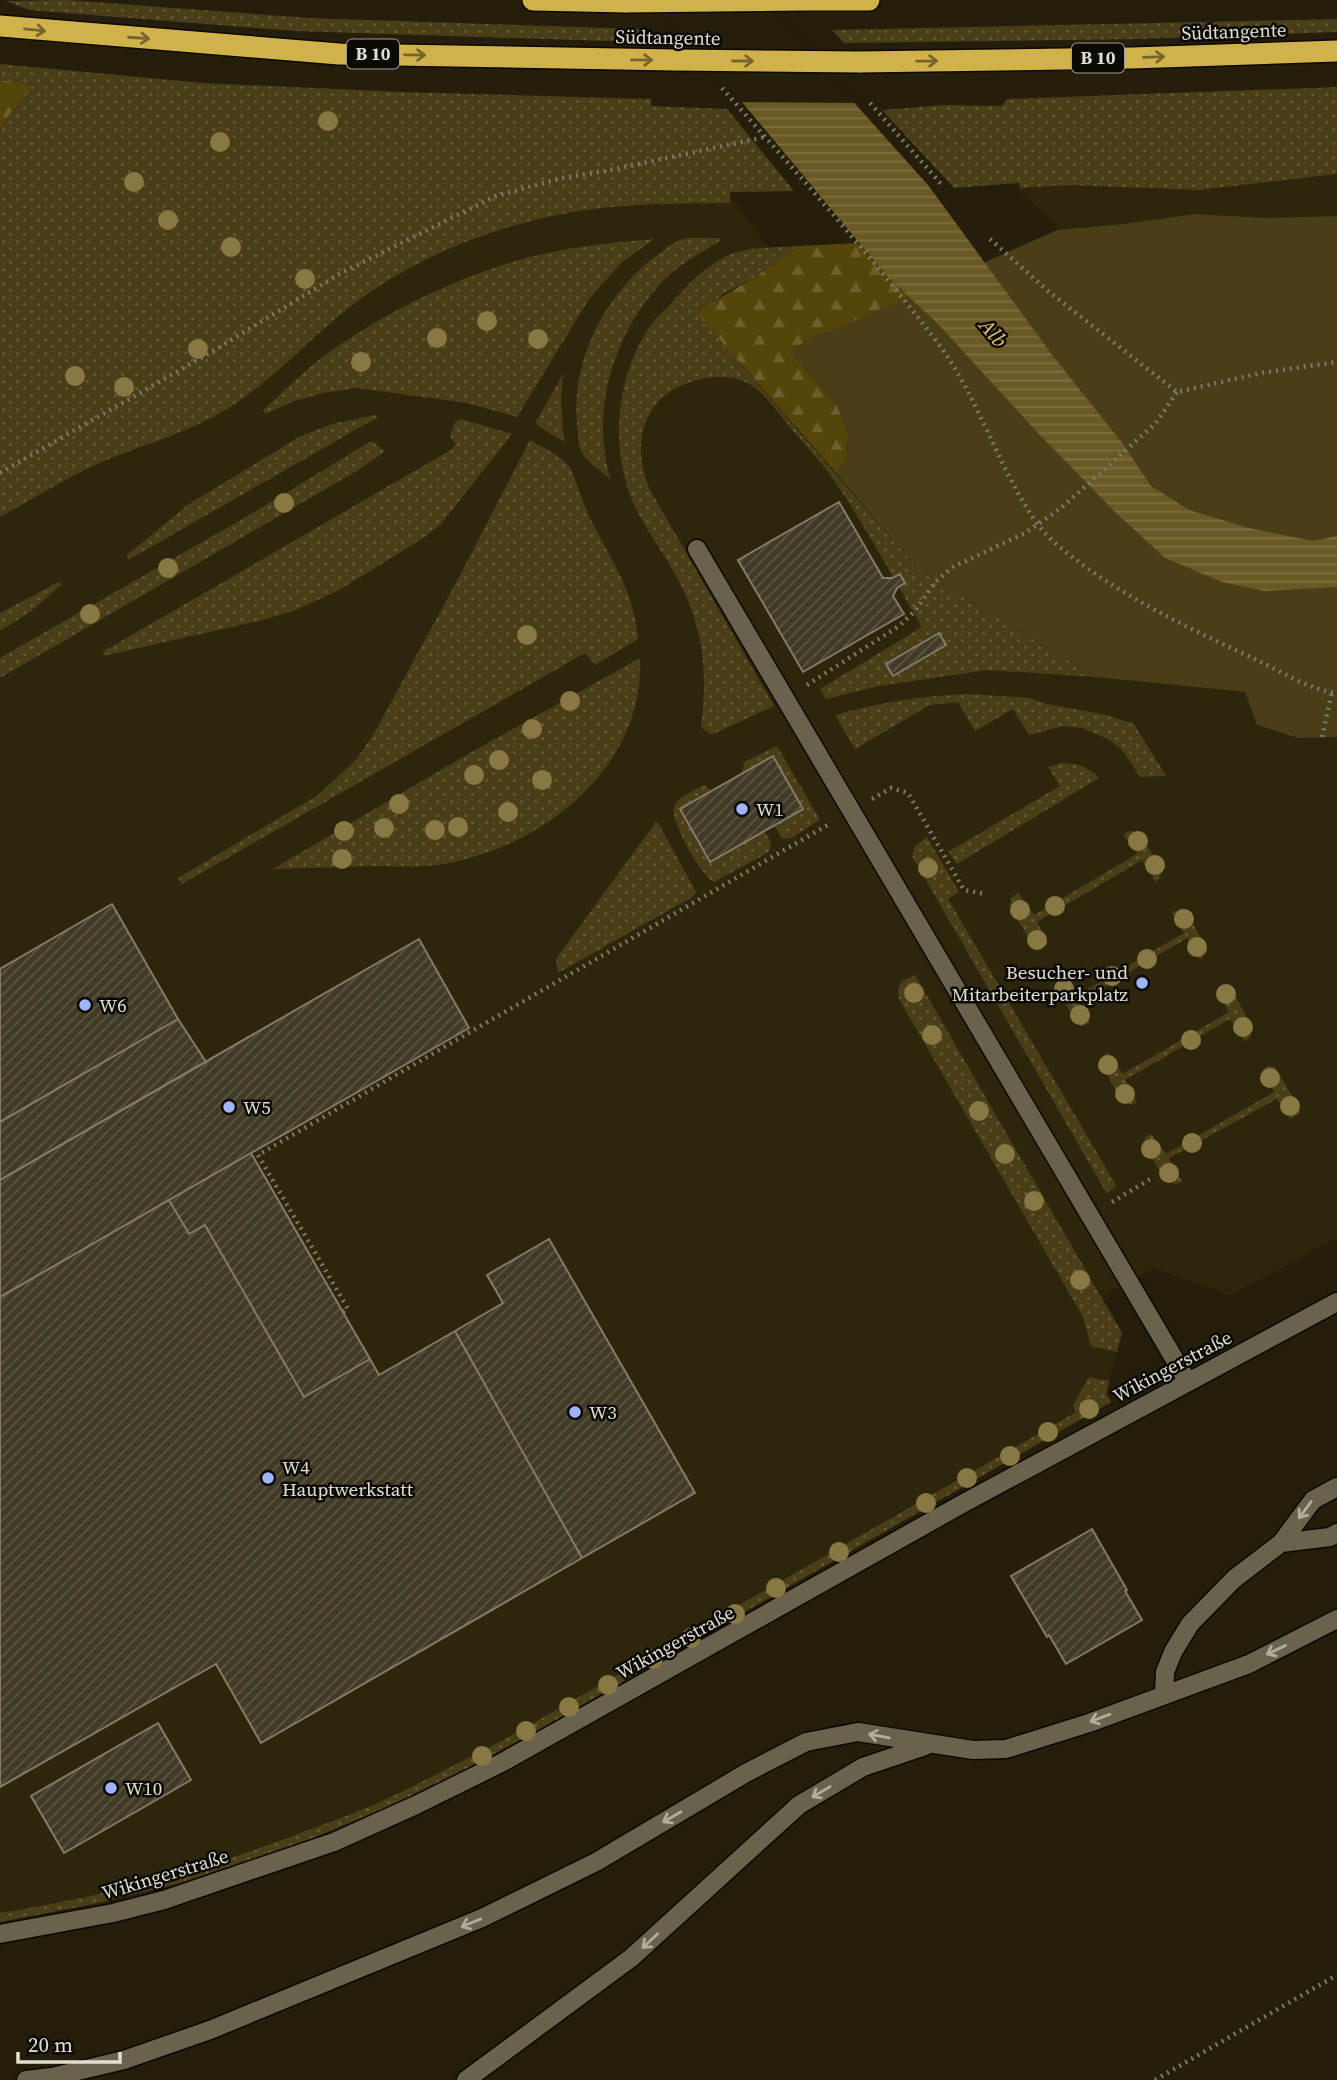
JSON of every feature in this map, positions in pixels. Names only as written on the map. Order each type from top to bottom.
[{"type":"highway","name":"Südtangente","points":[[533,0],[869,0]]},
{"type":"highway","name":"Südtangente","points":[[0,26],[339,54],[859,62],[1132,58],[1337,51]]},
{"type":"street","points":[[697,549],[1188,1382]]},
{"type":"street","name":"Wikingerstraße","points":[[0,1934],[113,1913],[164,1900],[334,1842],[416,1805],[502,1763],[962,1503],[1337,1301]]},
{"type":"street","points":[[1164,1695],[1165,1672],[1173,1651],[1191,1624],[1234,1579],[1281,1543],[1312,1500],[1337,1487]]},
{"type":"street","points":[[1281,1543],[1330,1537],[1337,1533]]},
{"type":"street","points":[[26,2080],[52,2077],[124,2060],[210,2030],[482,1919],[596,1862],[746,1773],[806,1742],[858,1732],[928,1745],[973,1750],[1006,1749],[1089,1723],[1250,1664],[1337,1619]]},
{"type":"street","points":[[466,2080],[631,1958],[799,1805],[863,1767],[928,1745]]},
{"type":"path","points":[[870,103],[941,184]]},
{"type":"path","points":[[746,115],[939,344],[973,400],[1005,467],[1037,524],[1062,549],[1090,570],[1157,611],[1311,687],[1334,693],[1322,737]]},
{"type":"path","points":[[0,473],[214,351],[341,273],[496,196],[562,177],[611,170],[765,137]]},
{"type":"path","points":[[990,239],[1048,291],[1177,392]]},
{"type":"path","points":[[784,696],[900,626],[915,611],[936,581],[953,566],[1007,542],[1060,509],[1156,423],[1177,392],[1261,373],[1337,362]]},
{"type":"path","points":[[343,1312],[348,1309],[258,1155],[891,788],[908,793],[964,890],[986,894]]},
{"type":"path","points":[[1090,1215],[1152,1178]]},
{"type":"path","points":[[1155,2080],[1337,1975]]},
{"type":"shaded area","points":[[67,0],[309,18],[639,29],[646,39],[639,42],[295,31],[29,10],[6,1]]},
{"type":"shaded area","points":[[1337,19],[1337,32],[1139,39],[844,43],[832,30]]},
{"type":"shaded area","points":[[0,64],[203,83],[651,99],[651,106],[727,109],[794,191],[730,192],[730,203],[583,210],[508,227],[455,246],[405,270],[359,300],[254,390],[215,416],[97,464],[0,517],[0,127],[33,85],[0,80]]},
{"type":"shaded area","points":[[1337,87],[1337,174],[1199,190],[1068,185],[1020,188],[1019,183],[954,188],[882,110],[945,105],[1002,106],[1007,99]]},
{"type":"shaded area","points":[[1337,174],[1337,216],[1266,218],[1195,214],[1057,230],[1057,225],[1019,191],[1020,188],[1068,185],[1199,190]]},
{"type":"shaded area","points":[[729,192],[767,247],[744,255],[681,297],[918,569],[1096,677],[1245,692],[1298,738],[1337,737],[1337,1238],[1230,1296],[1154,1268],[1102,1297],[1122,1333],[1106,1394],[516,1733],[436,1775],[376,1804],[240,1855],[165,1879],[85,1898],[0,1913],[0,493],[445,242],[530,213]]},
{"type":"shaded area","points":[[1195,214],[1266,218],[1337,216],[1337,737],[1298,738],[1257,725],[1245,692],[1096,677],[918,569],[836,473],[847,460],[848,432],[837,405],[790,352],[815,334],[832,331],[1057,230]]},
{"type":"shaded area","points":[[687,238],[720,238],[720,241],[683,264],[663,281],[631,324],[619,349],[610,374],[603,427],[611,480],[583,455],[578,435],[577,400],[580,376],[595,330],[621,289],[665,249]]},
{"type":"shaded area","points":[[654,239],[621,263],[589,299],[517,417],[467,403],[357,388],[294,401],[265,414],[263,410],[312,366],[344,342],[400,309],[461,280],[492,268],[553,252]]},
{"type":"shaded area","points":[[799,246],[755,277],[723,294],[698,315],[918,569],[1096,677],[987,670],[879,686],[826,699],[820,689],[922,627],[834,480],[770,402],[743,381],[703,378],[666,395],[650,413],[642,433],[643,465],[649,488],[774,706],[711,735],[701,727],[704,677],[701,644],[681,585],[638,513],[629,491],[619,444],[622,396],[628,372],[648,329],[701,273],[720,259],[741,251]]},
{"type":"shaded area","points":[[563,374],[561,401],[564,442],[536,422]]},
{"type":"shaded area","points":[[375,415],[378,417],[128,560],[127,555],[189,504],[299,437],[332,424]]},
{"type":"shaded area","points":[[461,419],[512,434],[441,524],[422,539],[339,590],[296,610],[103,656],[104,651],[449,451],[456,445],[450,436],[455,422]]},
{"type":"shaded area","points":[[530,440],[559,457],[570,467],[586,509],[625,586],[638,639],[595,665],[585,653],[182,884],[178,878],[318,795],[356,760],[376,730]]},
{"type":"shaded area","points":[[371,441],[385,451],[360,469],[0,678],[0,658],[258,510]]},
{"type":"shaded area","points":[[59,582],[62,584],[30,612],[0,631],[0,613]]},
{"type":"shaded area","points":[[640,658],[637,697],[625,734],[606,767],[581,796],[551,820],[517,840],[481,855],[444,864],[273,869],[461,758]]},
{"type":"shaded area","points":[[969,694],[1029,698],[1134,724],[1166,776],[1140,777],[1122,750],[1110,740],[1082,728],[1063,726],[1029,735],[1013,709],[975,731],[958,702],[930,705],[855,749],[835,715],[901,700]]},
{"type":"shaded area","points":[[777,746],[820,820],[791,838],[783,839],[774,826],[803,809],[773,756],[742,773],[744,762]]},
{"type":"shaded area","points":[[1062,763],[1083,766],[1099,778],[957,864],[948,852],[1060,786],[1048,767]]},
{"type":"shaded area","points":[[705,785],[711,791],[680,809],[710,862],[764,831],[771,842],[769,852],[714,882],[708,878],[688,848],[674,814],[674,807],[679,800]]},
{"type":"shaded area","points":[[656,822],[696,891],[694,896],[558,973],[556,959]]},
{"type":"shaded area","points":[[1138,832],[1163,870],[1156,883],[1142,860],[1037,922],[1048,944],[1042,947],[1031,943],[1010,906],[1012,897],[1019,893],[1034,915],[1137,854],[1123,834]]},
{"type":"shaded area","points":[[927,837],[959,892],[948,899],[1116,1185],[1107,1194],[912,856],[915,846]]},
{"type":"shaded area","points":[[1181,908],[1185,910],[1206,947],[1207,952],[1200,960],[1187,938],[1079,1002],[1090,1023],[1081,1026],[1077,1023],[1058,991],[1058,978],[1063,974],[1076,996],[1184,933],[1172,913]]},
{"type":"shaded area","points":[[915,975],[1122,1333],[1117,1352],[1091,1346],[1083,1317],[899,999],[898,989],[902,981]]},
{"type":"shaded area","points":[[1230,987],[1252,1026],[1250,1037],[1245,1041],[1230,1019],[1125,1080],[1137,1102],[1132,1105],[1120,1099],[1101,1063],[1107,1052],[1123,1074],[1229,1012],[1216,990]]},
{"type":"shaded area","points":[[1268,1066],[1275,1067],[1300,1113],[1291,1119],[1277,1099],[1169,1158],[1182,1182],[1176,1184],[1165,1179],[1143,1145],[1145,1137],[1151,1134],[1166,1154],[1274,1092],[1263,1070]]},
{"type":"shaded area","points":[[1089,1377],[1109,1381],[1106,1394],[1111,1402],[452,1777],[308,1840],[180,1883],[99,1903],[0,1922],[0,1913],[119,1889],[237,1856],[362,1810],[413,1786],[516,1733],[1076,1412],[1073,1405]]},
{"type":"green space","points":[[0,80],[33,85],[0,127]]},
{"type":"green space","points":[[859,243],[888,277],[940,326],[790,352],[837,405],[848,432],[847,460],[836,473],[698,315],[706,306],[755,277],[799,246]]},
{"type":"water","name":"Alb","points":[[762,0],[928,185],[1053,356],[1123,444],[1151,486],[1189,510],[1249,528],[1313,541],[1337,536],[1337,587],[1264,591],[1222,582],[1165,558],[1115,512],[940,326],[888,277],[721,77]]},
{"type":"pier","points":[[767,0],[859,103],[737,102],[650,2]]},
{"type":"building","points":[[839,502],[883,578],[900,574],[905,583],[897,588],[893,596],[904,614],[803,672],[738,560]]},
{"type":"building","points":[[939,633],[946,645],[893,676],[886,664]]},
{"type":"building","name":"W1","points":[[773,756],[803,809],[710,862],[680,809]]},
{"type":"building","name":"W6","points":[[112,904],[178,1019],[0,1122],[0,969]]},
{"type":"building","name":"W5","points":[[419,939],[469,1028],[0,1297],[0,1180]]},
{"type":"building","points":[[178,1019],[206,1062],[0,1180],[0,1122]]},
{"type":"building","points":[[251,1153],[370,1359],[304,1397],[205,1225],[189,1234],[169,1200]]},
{"type":"building","name":"W4 Hauptwerkstatt","points":[[169,1200],[189,1234],[205,1225],[304,1397],[370,1359],[379,1375],[455,1331],[582,1558],[261,1743],[216,1664],[0,1787],[0,1297]]},
{"type":"building","name":"W3","points":[[549,1239],[695,1493],[582,1558],[455,1331],[503,1303],[487,1275]]},
{"type":"building","points":[[1092,1529],[1142,1620],[1066,1664],[1011,1576]]},
{"type":"building","name":"W10","points":[[158,1723],[191,1780],[64,1853],[31,1796]]},
{"type":"place","name":"W1","points":[[742,809]]},
{"type":"place","name":"Besucher- und Mitarbeiterparkplatz","points":[[1142,983]]},
{"type":"place","name":"W6","points":[[85,1005]]},
{"type":"place","name":"W5","points":[[229,1107]]},
{"type":"place","name":"W3","points":[[575,1412]]},
{"type":"place","name":"W4 Hauptwerkstatt","points":[[268,1478]]},
{"type":"place","name":"W10","points":[[111,1788]]}]
